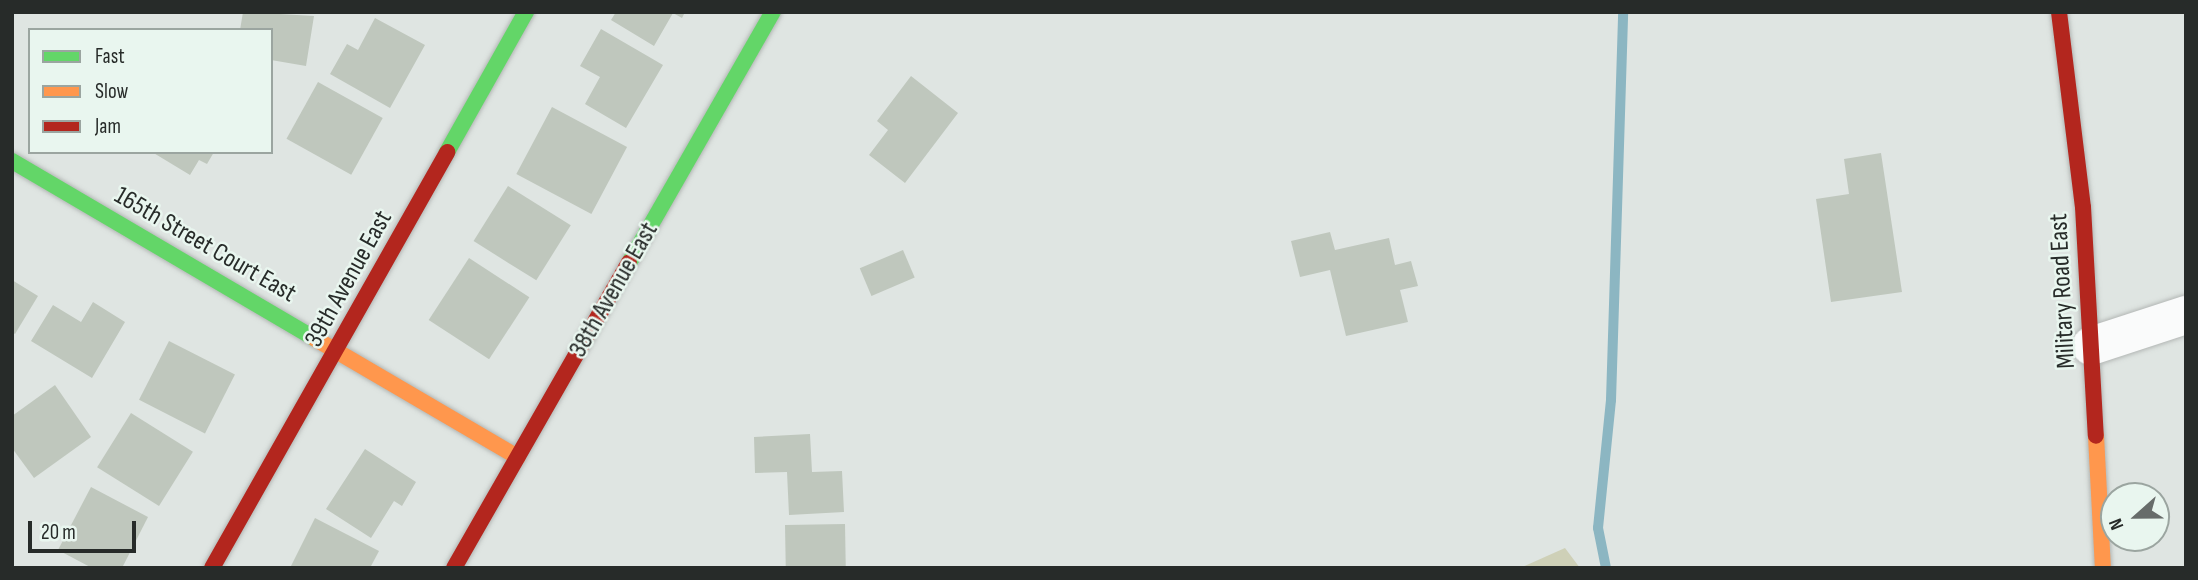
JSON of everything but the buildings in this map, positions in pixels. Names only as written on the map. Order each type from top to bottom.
[{"type":"street","name":"39th Avenue East","points":[[212,568],[337,351],[526,12]]},
{"type":"street","name":"38th Avenue East","points":[[454,568],[773,12]]},
{"type":"street","name":"Military Road East","points":[[2059,12],[2081,195],[2103,568]]},
{"type":"street","name":"165th Street Court East","points":[[12,161],[518,457]]},
{"type":"street","points":[[2091,346],[2186,315]]},
{"type":"green space","points":[[1565,548],[1580,568],[1520,568]]},
{"type":"waterway","points":[[1606,568],[1598,528],[1611,400],[1623,12]]},
{"type":"traffic: fast","points":[[447,152],[526,12]]},
{"type":"traffic: fast","points":[[629,263],[773,12]]},
{"type":"traffic: fast","points":[[12,161],[314,338]]},
{"type":"traffic: slow","points":[[314,338],[518,457]]},
{"type":"traffic: slow","points":[[2096,436],[2103,568]]},
{"type":"traffic: jam","points":[[2059,12],[2083,207],[2096,436]]},
{"type":"traffic: jam","points":[[212,568],[447,152]]},
{"type":"traffic: jam","points":[[454,568],[629,263]]}]
